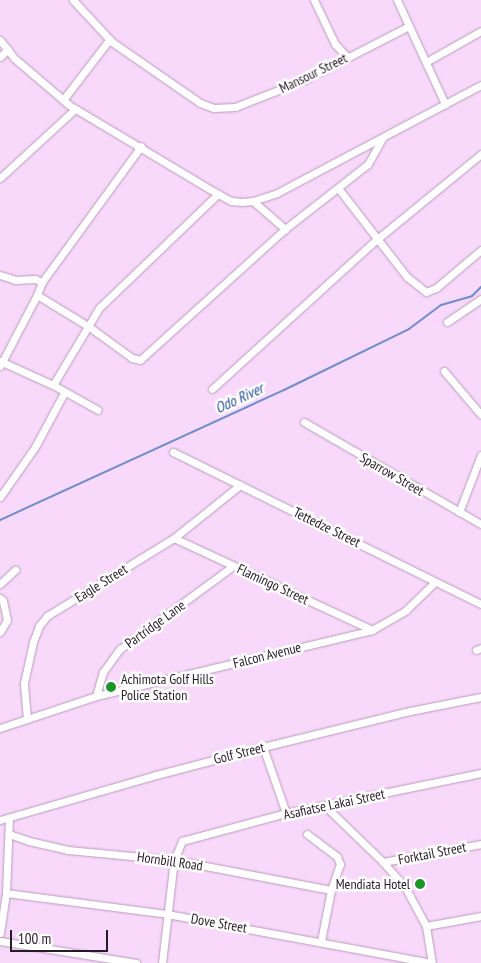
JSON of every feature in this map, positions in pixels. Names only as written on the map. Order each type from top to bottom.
[{"type":"street","points":[[63,100],[109,40],[73,0]]},
{"type":"street","points":[[314,0],[335,44],[347,57]]},
{"type":"street","points":[[397,0],[445,104]]},
{"type":"street","name":"Mansour Street","points":[[109,40],[200,103],[214,108],[235,107],[306,80],[409,26]]},
{"type":"street","points":[[426,62],[481,31]]},
{"type":"street","points":[[0,40],[63,100],[231,201],[253,201],[277,193],[316,170],[382,139],[481,85]]},
{"type":"street","points":[[0,57],[8,49]]},
{"type":"street","points":[[0,178],[75,108]]},
{"type":"street","points":[[37,295],[88,326],[132,358],[140,360],[285,229],[368,164],[382,139]]},
{"type":"street","points":[[98,410],[64,393],[53,385],[1,363],[42,282],[141,146]]},
{"type":"street","points":[[212,388],[376,240],[481,154]]},
{"type":"street","points":[[338,188],[376,240],[407,277],[426,292],[436,288],[481,250]]},
{"type":"street","points":[[53,385],[99,308],[218,194]]},
{"type":"street","points":[[253,201],[285,229]]},
{"type":"street","points":[[0,274],[15,280],[42,282]]},
{"type":"street","points":[[447,322],[481,299]]},
{"type":"street","points":[[444,371],[481,415]]},
{"type":"street","points":[[0,497],[34,447],[64,393]]},
{"type":"street","name":"Sparrow Street","points":[[304,422],[481,524]]},
{"type":"street","name":"Tettedze Street","points":[[173,452],[240,486],[331,528],[481,604]]},
{"type":"street","points":[[459,512],[481,455]]},
{"type":"street","name":"Eagle Street","points":[[27,719],[24,683],[39,626],[47,616],[174,538],[240,486]]},
{"type":"street","name":"Flamingo Street","points":[[174,538],[372,630]]},
{"type":"street","name":"Partridge Lane","points":[[96,696],[103,672],[120,649],[233,566]]},
{"type":"street","points":[[0,584],[15,570]]},
{"type":"street","name":"Falcon Avenue","points":[[0,728],[96,696],[372,630],[406,610],[435,582]]},
{"type":"street","points":[[0,598],[4,601],[7,620],[0,632]]},
{"type":"street","name":"Golf Street","points":[[0,820],[156,775],[263,747],[410,711],[481,697]]},
{"type":"street","points":[[263,747],[286,813]]},
{"type":"street","name":"Asafiatse Lakai Street","points":[[174,860],[179,845],[188,839],[286,813],[481,773]]},
{"type":"street","points":[[324,806],[383,862],[405,887],[426,926],[432,963]]},
{"type":"street","points":[[0,933],[6,893],[9,818]]},
{"type":"street","name":"Hornbill Road","points":[[9,834],[29,841],[68,850],[174,860],[331,890]]},
{"type":"street","points":[[308,834],[340,860],[331,890],[321,941]]},
{"type":"street","name":"Forktail Street","points":[[383,862],[481,844]]},
{"type":"street","points":[[162,963],[174,860]]},
{"type":"street","name":"Dove Street","points":[[6,893],[167,914],[432,963]]},
{"type":"street","points":[[426,926],[481,916]]},
{"type":"street","points":[[0,940],[136,963]]},
{"type":"waterway","name":"Odo River","points":[[0,520],[284,390],[409,329],[441,305],[472,296],[481,287]]},
{"type":"place","name":"Achimota Golf Hills Police Station","points":[[111,687]]},
{"type":"place","name":"Mendiata Hotel","points":[[420,884]]}]
